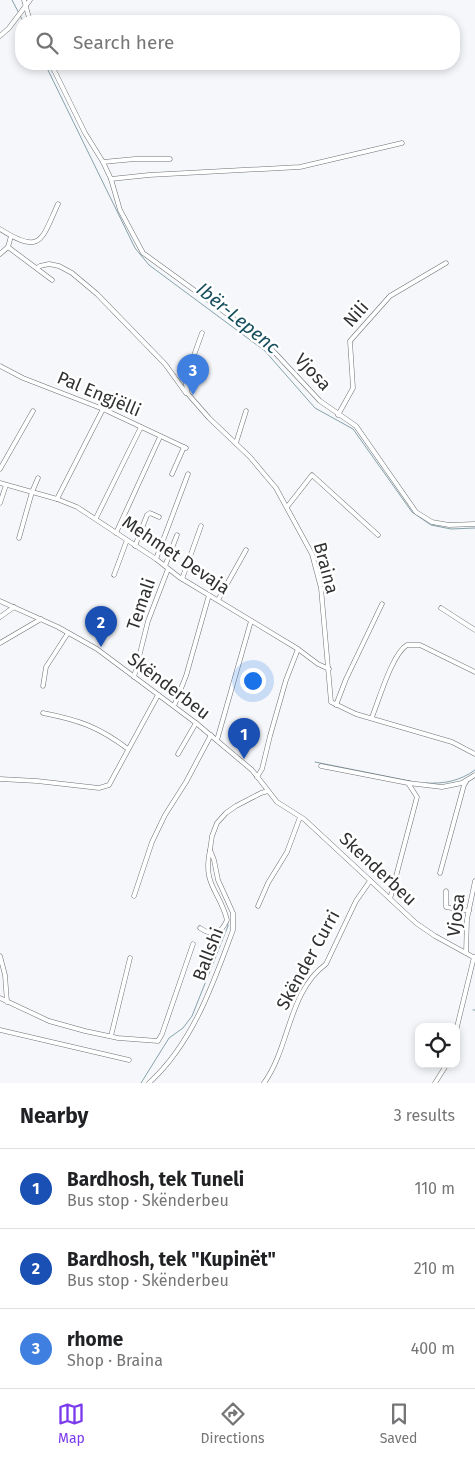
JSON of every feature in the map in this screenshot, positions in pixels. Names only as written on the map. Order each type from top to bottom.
[{"type":"street","points":[[27,1],[29,15]]},
{"type":"street","points":[[18,15],[27,1]]},
{"type":"street","points":[[0,36],[15,19]]},
{"type":"street","name":"Vjosa","points":[[54,70],[85,133],[103,162],[111,179],[120,210],[143,253],[263,340],[320,401],[356,426],[416,512],[432,522],[449,525],[475,524]]},
{"type":"street","points":[[111,179],[149,175],[300,167],[402,143]]},
{"type":"street","points":[[103,162],[135,158],[170,159]]},
{"type":"street","points":[[0,229],[26,243],[36,242],[42,239],[58,204]]},
{"type":"street","points":[[0,254],[8,247],[10,236]]},
{"type":"street","points":[[8,247],[52,280]]},
{"type":"street","name":"Nili","points":[[338,415],[353,388],[350,341],[390,296],[446,263]]},
{"type":"street","name":"Braina","points":[[37,268],[49,264],[59,266],[72,273],[97,294],[165,364],[209,418],[250,457],[276,488],[312,554],[321,588],[330,698],[331,702],[336,706]]},
{"type":"street","points":[[188,394],[185,380],[202,333]]},
{"type":"street","name":"Pal Engjëlli","points":[[0,366],[24,378],[103,409],[185,448],[172,474]]},
{"type":"street","points":[[58,499],[103,409]]},
{"type":"street","points":[[0,469],[33,411]]},
{"type":"street","points":[[236,443],[246,411]]},
{"type":"street","points":[[96,518],[141,427]]},
{"type":"street","points":[[116,533],[159,438]]},
{"type":"street","points":[[156,559],[188,474]]},
{"type":"street","points":[[287,507],[312,475],[378,535]]},
{"type":"street","points":[[19,538],[38,478]]},
{"type":"street","name":"Mehmet Devaja","points":[[0,483],[58,499],[77,507],[156,559],[182,579],[329,669]]},
{"type":"street","points":[[0,503],[6,485]]},
{"type":"street","points":[[136,546],[148,515],[150,513],[159,517]]},
{"type":"street","points":[[182,579],[201,526]]},
{"type":"street","name":"Temali","points":[[134,676],[148,621],[177,535]]},
{"type":"street","points":[[114,575],[127,540]]},
{"type":"street","points":[[218,600],[246,550]]},
{"type":"street","points":[[174,706],[186,676],[209,595]]},
{"type":"street","name":"Skënderbeu","points":[[0,600],[41,619],[97,649],[218,740],[252,770],[277,802],[302,818]]},
{"type":"street","points":[[382,604],[346,679],[336,706],[356,714],[372,717],[452,742],[475,754]]},
{"type":"street","points":[[0,617],[14,607]]},
{"type":"street","points":[[441,608],[475,630]]},
{"type":"street","points":[[0,643],[41,619]]},
{"type":"street","points":[[218,740],[251,621]]},
{"type":"street","points":[[43,686],[46,667],[68,633]]},
{"type":"street","points":[[372,717],[390,670],[400,652],[407,645],[420,645],[475,672]]},
{"type":"street","points":[[258,778],[286,680],[298,649]]},
{"type":"street","points":[[0,779],[38,780],[99,788],[109,785],[158,695]]},
{"type":"street","points":[[43,713],[72,718],[92,726],[128,749]]},
{"type":"street","points":[[178,754],[196,723]]},
{"type":"street","points":[[134,896],[152,842],[165,815],[186,782],[211,735]]},
{"type":"street","points":[[321,766],[408,783],[442,787],[462,783],[475,776]]},
{"type":"street","points":[[440,873],[467,780]]},
{"type":"street","points":[[390,899],[417,797],[408,783]]},
{"type":"street","name":"Ballshi","points":[[148,1083],[159,1074],[177,1052],[196,1022],[233,930],[233,913],[216,873],[210,850],[214,829],[226,813],[267,790]]},
{"type":"street","points":[[258,906],[268,883],[287,852],[302,818]]},
{"type":"street","name":"Skenderbeu","points":[[302,818],[416,922],[435,936],[466,953]]},
{"type":"street","points":[[200,928],[210,932],[219,932],[223,929],[227,920],[209,880],[207,866],[210,850]]},
{"type":"street","name":"Vjosa","points":[[466,953],[467,919],[475,880]]},
{"type":"street","name":"Skënder Curri","points":[[264,1083],[273,1070],[291,1017],[305,986],[319,969],[326,964],[356,900],[370,881]]},
{"type":"street","points":[[446,891],[446,907],[469,911]]},
{"type":"street","points":[[0,998],[49,1021],[111,1036],[158,1041],[193,944]]},
{"type":"street","points":[[458,1023],[474,958],[466,953]]},
{"type":"street","points":[[0,956],[5,975],[7,1002]]},
{"type":"street","points":[[111,1036],[130,958]]},
{"type":"street","points":[[0,1030],[129,1060]]},
{"type":"street","points":[[435,1083],[444,1068]]},
{"type":"waterway","name":"Ibër-Lepenc","points":[[12,0],[20,15]]},
{"type":"waterway","name":"Ibër-Lepenc","points":[[48,70],[135,248],[149,265],[265,351],[315,408],[353,429],[412,512],[431,525],[451,529],[475,528]]},
{"type":"waterway","name":"Ibër-Lepenc","points":[[315,762],[415,782]]},
{"type":"waterway","name":"Ibër-Lepenc","points":[[426,783],[452,781],[464,777],[475,770]]},
{"type":"waterway","name":"Ibër-Lepenc","points":[[141,1083],[169,1038],[183,1028],[192,1016],[228,926],[227,914]]},
{"type":"place","name":"rhome","points":[[193,395]]},
{"type":"place","name":"Bardhosh, tek \"Kupinët\"","points":[[101,647]]},
{"type":"place","name":"Bardhosh, tek Tuneli","points":[[244,759]]}]
